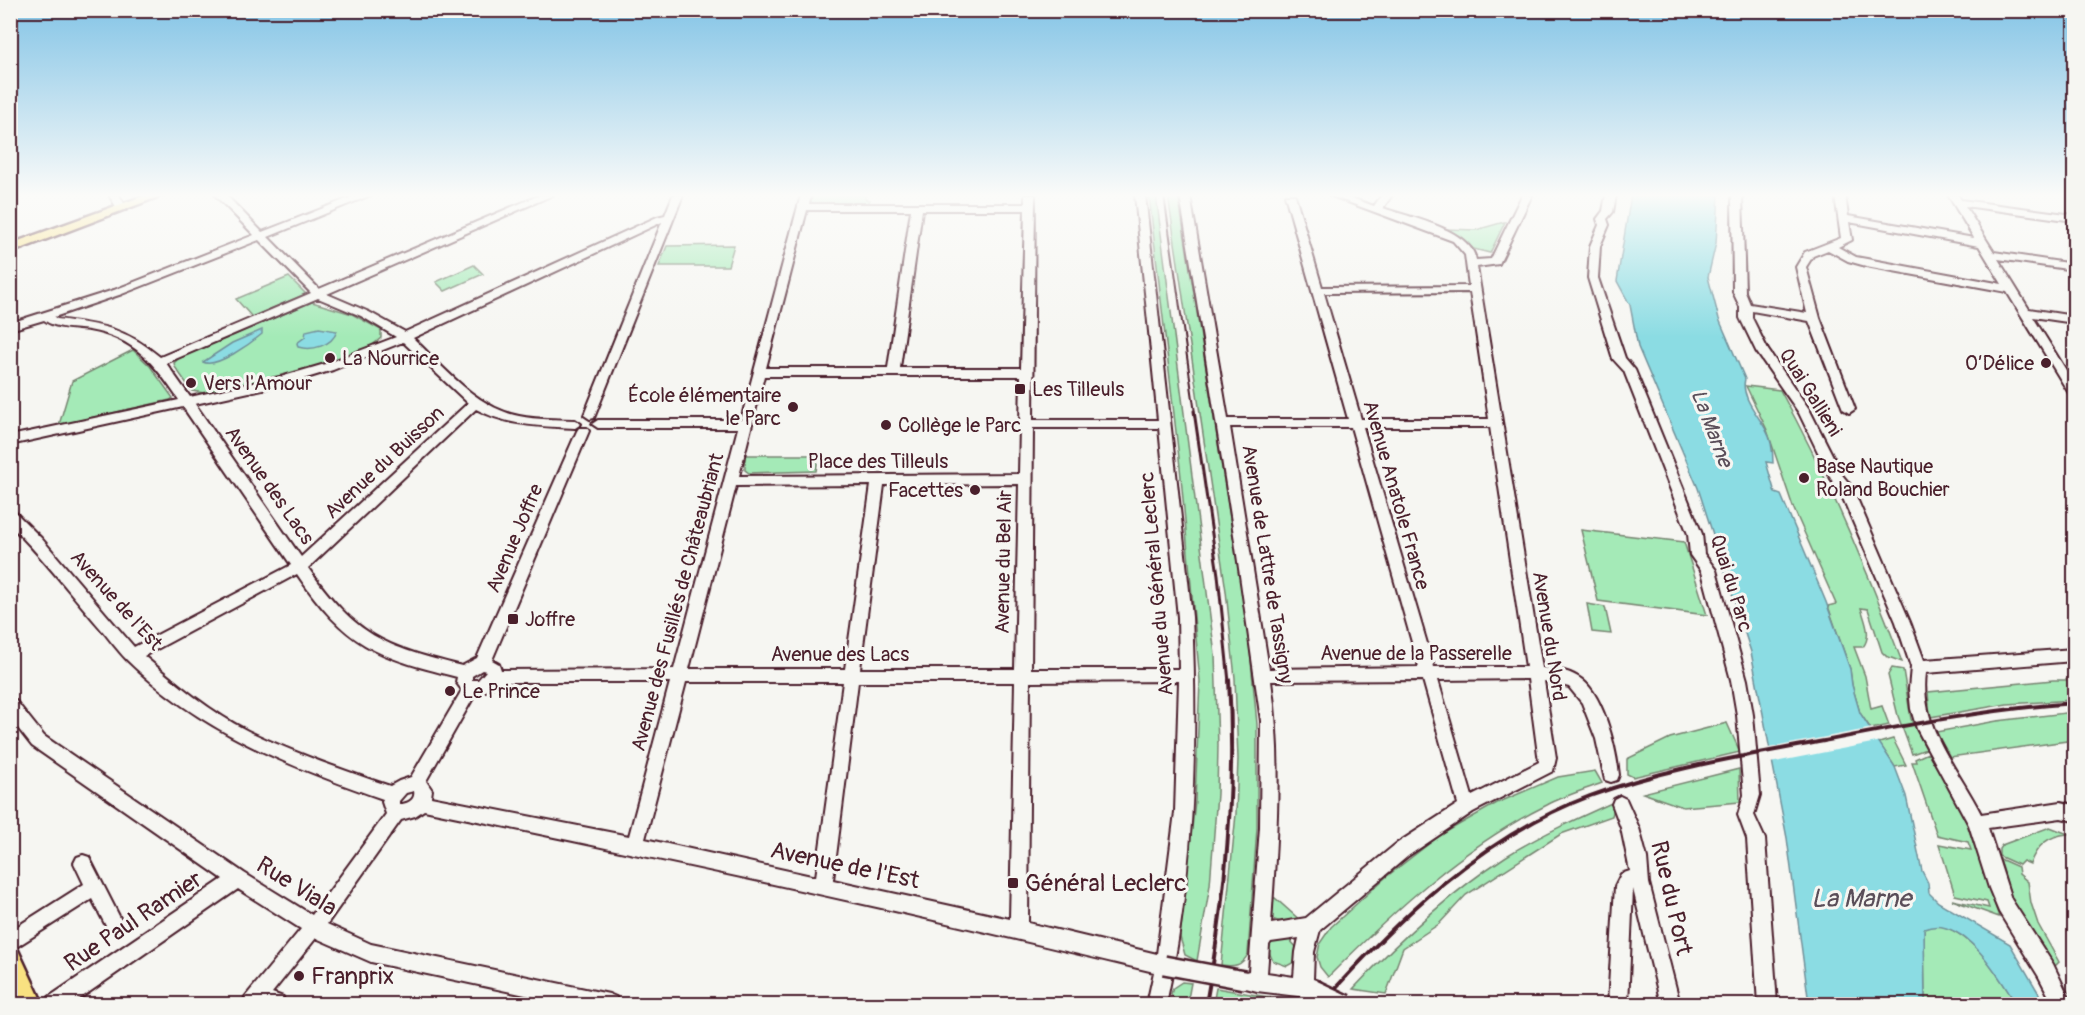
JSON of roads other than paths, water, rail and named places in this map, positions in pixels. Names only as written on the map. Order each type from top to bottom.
[{"type":"main road","points":[[10,249],[28,242]]},
{"type":"main road","points":[[10,958],[32,1005]]},
{"type":"street","points":[[10,327],[47,317],[118,292],[245,242]]},
{"type":"street","points":[[267,242],[318,294],[365,314],[405,337],[475,403],[496,414],[520,421],[592,430],[594,419],[659,242]]},
{"type":"street","points":[[159,362],[438,242]]},
{"type":"street","points":[[10,441],[286,380],[328,367],[405,337],[610,242]]},
{"type":"street","name":"Avenue des Fusillés de Châteaubriant","points":[[635,845],[794,242]]},
{"type":"street","points":[[893,372],[912,242]]},
{"type":"street","name":"Avenue du Bel Air","points":[[1019,930],[1029,242]]},
{"type":"street","name":"Avenue du Général Leclerc","points":[[1145,242],[1184,605],[1188,675],[1188,743],[1183,819],[1157,1005]]},
{"type":"street","name":"Avenue de Lattre de Tassigny","points":[[1193,242],[1269,721],[1269,827],[1259,944],[1250,981]]},
{"type":"street","name":"Avenue Anatole France","points":[[1303,242],[1467,807]]},
{"type":"street","points":[[1459,242],[1471,259],[1495,262],[1505,242]]},
{"type":"street","name":"Quai du Parc","points":[[1597,242],[1593,278],[1619,359],[1629,370],[1695,534],[1697,555],[1708,570],[1739,680],[1745,715],[1752,795],[1746,815],[1756,839],[1768,1005]]},
{"type":"street","name":"Quai Gallieni","points":[[1738,242],[1739,292],[1746,307],[1746,318],[1762,351],[1805,412],[1838,479],[1845,488],[1903,622],[1919,667]]},
{"type":"street","points":[[1841,242],[1809,255],[1801,267],[1814,318],[1849,409]]},
{"type":"street","points":[[1979,242],[1982,243],[1990,255],[2074,392]]},
{"type":"street","points":[[1830,247],[1852,259],[1866,263],[2011,288]]},
{"type":"street","points":[[1990,255],[2074,267]]},
{"type":"street","name":"Avenue du Nord","points":[[1312,925],[1402,850],[1467,807],[1547,766],[1548,758],[1471,259]]},
{"type":"street","points":[[1317,290],[1475,289]]},
{"type":"street","points":[[1746,307],[1814,318]]},
{"type":"street","points":[[2025,312],[2074,319]]},
{"type":"street","name":"Avenue des Lacs","points":[[47,317],[54,322],[111,330],[138,343],[159,362],[188,402],[334,614],[355,634],[382,649],[468,680]]},
{"type":"street","points":[[760,372],[1027,372]]},
{"type":"street","name":"Avenue du Buisson","points":[[132,655],[301,566],[475,403]]},
{"type":"street","points":[[594,419],[747,424]]},
{"type":"street","points":[[1222,423],[1496,423]]},
{"type":"street","points":[[1025,424],[1164,424]]},
{"type":"street","name":"Avenue Joffre","points":[[483,663],[579,428]]},
{"type":"street","name":"Place des Tilleuls","points":[[732,481],[1025,479]]},
{"type":"street","points":[[823,887],[878,480]]},
{"type":"street","name":"Avenue de l'Est","points":[[10,516],[37,543],[132,655],[180,696],[241,735],[395,803]]},
{"type":"street","points":[[2063,1005],[2000,895],[1977,822],[1955,780],[1929,741],[1920,714],[1917,677],[1919,667],[2074,655]]},
{"type":"street","points":[[416,784],[473,666],[483,663],[491,665],[493,676],[484,685],[468,680]]},
{"type":"street","points":[[1534,673],[1560,677],[1574,682],[1584,690],[1594,714],[1611,776]]},
{"type":"street","name":"Avenue de la Passerelle","points":[[1263,675],[1534,673]]},
{"type":"street","name":"Avenue des Lacs","points":[[493,676],[1188,675]]},
{"type":"street","name":"Rue Viala","points":[[10,706],[38,741],[313,928],[371,953],[609,1005]]},
{"type":"street","points":[[276,1005],[254,1001],[313,928],[395,803],[401,787],[416,784]]},
{"type":"street","points":[[395,803],[412,809],[420,802],[423,790],[416,784]]},
{"type":"street","name":"Avenue de l'Est","points":[[420,802],[635,845],[1019,930],[1164,965],[1250,981],[1309,988]]},
{"type":"street","name":"Rue du Port","points":[[1620,804],[1630,828],[1638,858],[1640,883],[1671,1005]]},
{"type":"street","points":[[1977,822],[2061,810],[2074,813]]},
{"type":"street","points":[[83,863],[113,922]]},
{"type":"street","name":"Rue Paul Ramier","points":[[56,1005],[238,879]]},
{"type":"street","points":[[1618,1005],[1624,886],[1628,880],[1634,879],[1640,883]]},
{"type":"street","points":[[10,942],[95,887]]},
{"type":"street","points":[[1259,944],[1264,936],[1272,931],[1288,931],[1312,925],[1305,952]]},
{"type":"street","points":[[1288,931],[1299,940],[1305,952],[1309,988],[1331,995],[1346,1005]]},
{"type":"water","name":"La Marne","points":[[1623,242],[1716,242],[1708,277],[1719,319],[1745,379],[1745,393],[1770,438],[1773,463],[1766,462],[1775,493],[1781,495],[1826,602],[1850,669],[1860,713],[1895,767],[1906,796],[1929,893],[1938,902],[2010,944],[2045,1004],[2016,1004],[2000,978],[1978,950],[1952,930],[1938,926],[1924,929],[1925,1004],[1809,1004],[1787,838],[1751,652],[1698,488],[1638,347],[1630,305],[1617,281]]},
{"type":"water","points":[[319,328],[337,331],[326,344],[309,348],[298,347],[297,343],[305,337],[306,331]]},
{"type":"water","points":[[262,330],[262,334],[224,359],[209,363],[203,362],[232,343]]},
{"type":"railway","points":[[1171,242],[1195,413]]},
{"type":"railway","points":[[1194,411],[1218,575],[1229,682]]},
{"type":"railway","points":[[1206,1004],[1219,924],[1228,843],[1231,762],[1229,680]]},
{"type":"railway","points":[[1321,1004],[1380,941],[1443,884],[1477,857],[1550,813],[1590,796],[1676,770],[1735,758],[1948,718],[2074,703]]},
{"type":"place","name":"La Nourrice","points":[[330,358]]},
{"type":"place","name":"O’Délice","points":[[2046,363]]},
{"type":"place","name":"Vers l'Amour","points":[[191,383]]},
{"type":"place","name":"Les Tilleuls","points":[[1020,389]]},
{"type":"place","name":"École élémentaire le Parc","points":[[793,407]]},
{"type":"place","name":"Collège le Parc","points":[[886,425]]},
{"type":"place","name":"Base Nautique Roland Bouchier","points":[[1804,478]]},
{"type":"place","name":"Facettes","points":[[975,490]]},
{"type":"place","name":"Joffre","points":[[513,619]]},
{"type":"place","name":"Le Prince","points":[[450,691]]},
{"type":"place","name":"Général Leclerc","points":[[1013,883]]},
{"type":"place","name":"Franprix","points":[[299,976]]}]
